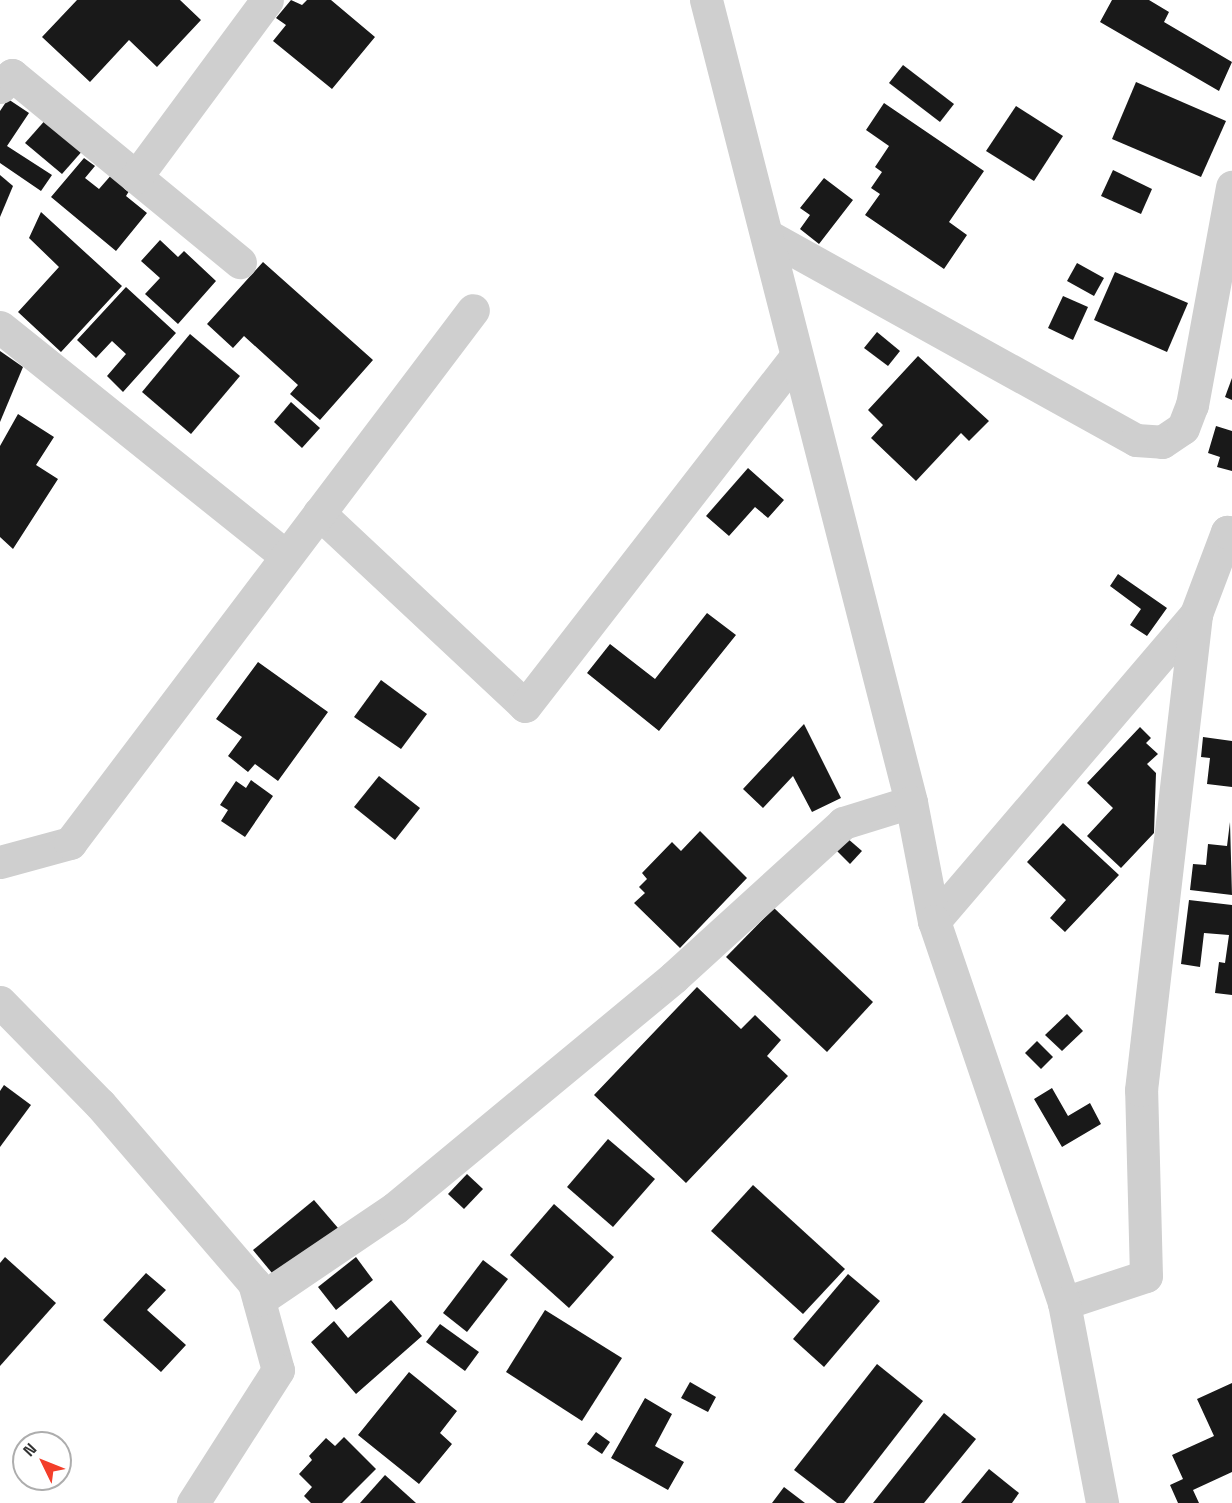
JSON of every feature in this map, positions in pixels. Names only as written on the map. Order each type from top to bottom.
[{"type":"street","points":[[136,177],[267,0]]},
{"type":"street","points":[[706,0],[768,236],[795,358],[911,802],[934,921],[1064,1303],[1102,1503]]},
{"type":"street","points":[[0,87],[12,75],[240,262]]},
{"type":"street","points":[[768,236],[1136,440],[1162,442],[1183,428],[1191,411],[1232,187]]},
{"type":"street","points":[[0,862],[70,843],[473,310]]},
{"type":"street","points":[[0,327],[286,556]]},
{"type":"street","points":[[319,513],[525,706],[795,358]]},
{"type":"street","points":[[1064,1303],[1146,1276],[1141,1090],[1196,614],[1227,532],[1232,534]]},
{"type":"street","points":[[934,921],[1196,614]]},
{"type":"street","points":[[259,1300],[395,1208],[674,977],[843,824],[911,802]]},
{"type":"street","points":[[0,1002],[100,1104],[254,1283],[278,1370],[193,1503]]},
{"type":"building","points":[[77,0],[180,0],[201,20],[157,67],[129,40],[90,82],[42,37]]},
{"type":"building","points":[[291,0],[302,5],[307,0],[331,0],[375,37],[332,89],[273,41],[286,25],[276,18]]},
{"type":"building","points":[[1112,0],[1149,0],[1169,12],[1164,22],[1232,62],[1219,91],[1100,22]]},
{"type":"building","points":[[903,65],[954,104],[940,122],[889,83]]},
{"type":"building","points":[[1136,82],[1226,121],[1201,177],[1112,139]]},
{"type":"building","points":[[8,99],[29,113],[7,146],[52,175],[41,191],[0,163],[0,111]]},
{"type":"building","points":[[884,103],[984,171],[949,222],[967,235],[944,269],[865,215],[880,194],[871,188],[882,172],[875,167],[889,146],[866,130]]},
{"type":"building","points":[[1016,106],[1063,136],[1034,181],[986,151]]},
{"type":"building","points":[[48,117],[84,149],[62,174],[25,143]]},
{"type":"building","points":[[84,158],[95,166],[85,178],[99,189],[113,173],[131,188],[126,196],[147,213],[116,251],[51,197]]},
{"type":"building","points":[[1113,170],[1152,189],[1141,214],[1101,196]]},
{"type":"building","points":[[0,175],[13,186],[0,217]]},
{"type":"building","points":[[824,178],[853,200],[819,244],[800,229],[810,215],[800,208]]},
{"type":"building","points":[[41,212],[122,286],[61,352],[18,312],[59,267],[29,238]]},
{"type":"building","points":[[160,240],[178,257],[184,251],[216,281],[178,324],[145,294],[160,278],[141,261]]},
{"type":"building","points":[[263,262],[373,360],[320,420],[290,394],[298,385],[244,336],[233,348],[207,324]]},
{"type":"building","points":[[1077,263],[1104,278],[1094,296],[1067,281]]},
{"type":"building","points":[[1115,272],[1188,303],[1167,352],[1094,320]]},
{"type":"building","points":[[126,287],[176,333],[123,392],[107,376],[126,354],[112,341],[96,358],[77,340]]},
{"type":"building","points":[[1063,296],[1088,307],[1073,340],[1048,328]]},
{"type":"building","points":[[877,332],[900,351],[888,366],[864,348]]},
{"type":"building","points":[[190,334],[240,376],[191,434],[142,392]]},
{"type":"building","points":[[0,351],[23,367],[0,422]]},
{"type":"building","points":[[918,356],[989,421],[969,441],[961,433],[916,481],[871,438],[883,425],[868,410]]},
{"type":"building","points":[[1232,378],[1232,400],[1225,397]]},
{"type":"building","points":[[291,402],[320,428],[302,448],[274,422]]},
{"type":"building","points":[[18,414],[54,437],[36,465],[58,479],[13,549],[0,537],[0,446]]},
{"type":"building","points":[[1216,426],[1232,431],[1232,471],[1217,467],[1220,457],[1208,453]]},
{"type":"building","points":[[748,468],[784,500],[768,518],[755,507],[729,536],[706,516]]},
{"type":"building","points":[[1118,574],[1167,608],[1147,636],[1130,625],[1141,609],[1110,586]]},
{"type":"building","points":[[707,613],[736,635],[659,731],[587,673],[610,644],[655,679]]},
{"type":"building","points":[[258,662],[328,712],[278,781],[255,764],[248,772],[228,756],[242,737],[216,719]]},
{"type":"building","points":[[381,680],[427,714],[401,749],[354,717]]},
{"type":"building","points":[[804,724],[841,798],[812,812],[793,776],[763,808],[743,789]]},
{"type":"building","points":[[1140,727],[1151,738],[1146,743],[1158,754],[1147,764],[1156,773],[1154,833],[1121,868],[1087,836],[1113,808],[1087,783]]},
{"type":"building","points":[[1203,737],[1232,741],[1232,787],[1207,784],[1210,758],[1201,757]]},
{"type":"building","points":[[379,776],[420,808],[395,840],[354,807]]},
{"type":"building","points":[[251,780],[273,796],[245,837],[221,821],[228,810],[220,805],[236,781],[246,788]]},
{"type":"building","points":[[1230,822],[1232,895],[1190,890],[1193,864],[1206,865],[1208,844],[1227,846]]},
{"type":"building","points":[[1063,823],[1119,875],[1065,932],[1050,918],[1066,900],[1027,862]]},
{"type":"building","points":[[700,831],[747,878],[680,948],[634,903],[645,893],[639,887],[647,879],[642,873],[672,842],[681,851]]},
{"type":"building","points":[[847,838],[862,851],[850,864],[836,850]]},
{"type":"building","points":[[1189,900],[1232,905],[1232,995],[1215,993],[1219,962],[1225,963],[1229,935],[1204,933],[1200,967],[1181,964]]},
{"type":"building","points":[[774,908],[873,1002],[827,1052],[726,957]]},
{"type":"building","points":[[697,987],[741,1029],[755,1015],[781,1040],[767,1056],[788,1076],[686,1183],[594,1095]]},
{"type":"building","points":[[1067,1014],[1083,1031],[1062,1051],[1045,1035]]},
{"type":"building","points":[[1037,1041],[1053,1057],[1041,1069],[1025,1053]]},
{"type":"building","points":[[4,1085],[31,1105],[0,1147],[0,1091]]},
{"type":"building","points":[[1052,1088],[1068,1116],[1090,1103],[1101,1124],[1062,1147],[1034,1099]]},
{"type":"building","points":[[608,1139],[655,1179],[613,1227],[567,1187]]},
{"type":"building","points":[[467,1174],[483,1189],[464,1209],[448,1194]]},
{"type":"building","points":[[753,1185],[845,1269],[803,1314],[711,1231]]},
{"type":"building","points":[[314,1200],[338,1228],[277,1279],[253,1250]]},
{"type":"building","points":[[554,1204],[614,1257],[569,1308],[510,1255]]},
{"type":"building","points":[[5,1257],[56,1303],[0,1366],[0,1263]]},
{"type":"building","points":[[356,1257],[373,1280],[336,1310],[318,1287]]},
{"type":"building","points":[[483,1260],[508,1279],[467,1332],[443,1313]]},
{"type":"building","points":[[146,1273],[166,1290],[147,1310],[186,1345],[161,1372],[103,1320]]},
{"type":"building","points":[[848,1274],[880,1301],[824,1367],[793,1339]]},
{"type":"building","points":[[391,1300],[422,1336],[356,1394],[311,1342],[334,1321],[348,1338]]},
{"type":"building","points":[[545,1310],[622,1358],[582,1421],[506,1372]]},
{"type":"building","points":[[440,1324],[479,1352],[465,1371],[426,1342]]},
{"type":"building","points":[[877,1364],[923,1401],[844,1503],[837,1503],[794,1470]]},
{"type":"building","points":[[409,1372],[457,1411],[440,1433],[452,1444],[419,1484],[358,1435]]},
{"type":"building","points":[[690,1382],[716,1397],[708,1412],[681,1398]]},
{"type":"building","points":[[1232,1383],[1232,1472],[1193,1490],[1199,1503],[1178,1503],[1170,1485],[1183,1479],[1172,1455],[1214,1436],[1197,1399]]},
{"type":"building","points":[[645,1398],[672,1414],[655,1446],[684,1462],[668,1490],[611,1458]]},
{"type":"building","points":[[944,1413],[976,1439],[924,1503],[873,1503]]},
{"type":"building","points":[[596,1432],[610,1442],[602,1454],[587,1444]]},
{"type":"building","points":[[344,1437],[376,1469],[342,1503],[311,1503],[304,1496],[312,1487],[299,1474],[312,1460],[309,1456],[326,1438],[335,1446]]},
{"type":"building","points":[[989,1469],[1019,1493],[1012,1503],[961,1503]]},
{"type":"building","points":[[385,1475],[416,1503],[360,1503]]},
{"type":"building","points":[[784,1487],[805,1503],[772,1503]]}]
